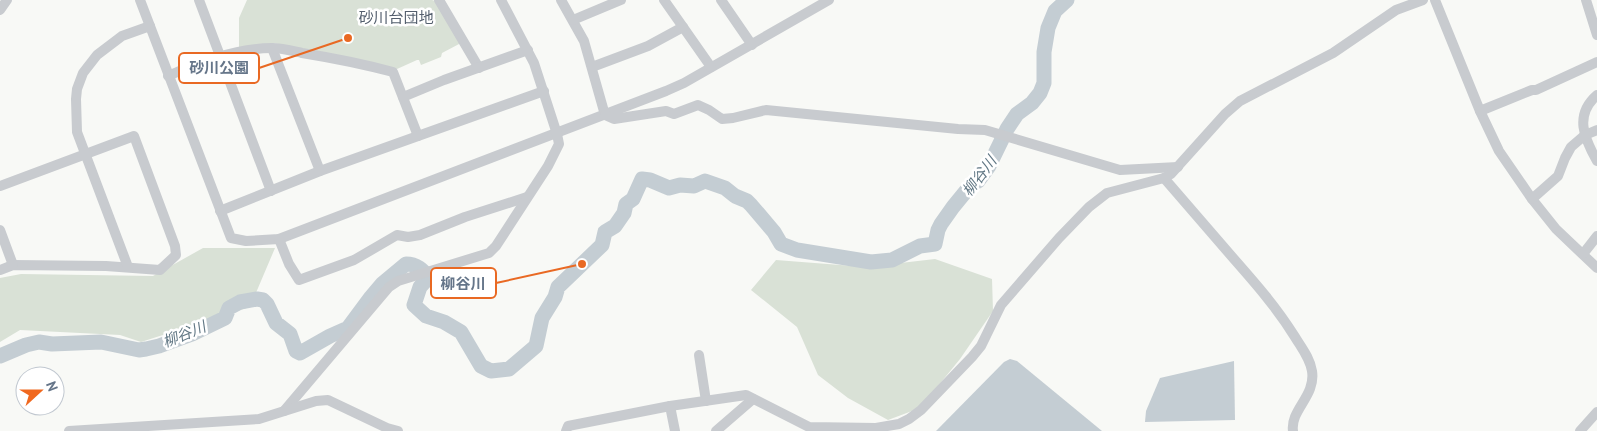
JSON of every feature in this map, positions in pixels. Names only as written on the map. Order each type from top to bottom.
[{"type":"street","points":[[0,10],[7,0]]},
{"type":"street","points":[[140,0],[231,238],[246,241],[279,238],[666,91],[684,83],[829,0]]},
{"type":"street","points":[[199,0],[271,191]]},
{"type":"street","points":[[439,0],[479,68]]},
{"type":"street","points":[[284,411],[390,287],[398,281],[489,253],[496,246],[548,166],[559,144],[557,134],[544,91],[528,50],[501,0]]},
{"type":"street","points":[[561,0],[584,41],[605,115]]},
{"type":"street","points":[[664,0],[711,67]]},
{"type":"street","points":[[735,0],[724,3],[752,45]]},
{"type":"street","points":[[566,431],[568,426],[670,406],[746,396],[809,427],[876,428],[899,424],[909,419],[921,410],[972,357],[981,346],[1001,305],[1059,238],[1089,208],[1107,194],[1164,178],[1171,174],[1225,114],[1240,101],[1333,53],[1396,10],[1423,0]]},
{"type":"street","points":[[1435,0],[1480,111],[1499,151],[1556,229],[1597,268]]},
{"type":"street","points":[[1586,0],[1597,35]]},
{"type":"street","points":[[573,20],[616,1]]},
{"type":"street","points":[[128,267],[77,132],[75,111],[77,89],[83,73],[97,55],[122,36],[150,26]]},
{"type":"street","points":[[592,67],[648,46],[683,27]]},
{"type":"street","points":[[168,76],[192,65],[219,57],[272,48],[370,66],[393,72],[418,136]]},
{"type":"street","points":[[272,48],[320,172]]},
{"type":"street","points":[[403,97],[528,50]]},
{"type":"street","points":[[1480,111],[1536,90],[1597,62]]},
{"type":"street","points":[[220,211],[320,172],[544,91]]},
{"type":"street","points":[[1597,95],[1583,112],[1585,135],[1597,160]]},
{"type":"street","points":[[605,115],[614,119],[666,110],[674,114],[698,105],[722,119],[766,110],[985,130],[1120,170],[1178,166]]},
{"type":"street","points":[[1532,198],[1558,176],[1571,147],[1585,135],[1597,130]]},
{"type":"street","points":[[0,186],[134,136],[175,246],[176,254],[160,270],[128,267],[12,265],[0,270]]},
{"type":"street","points":[[1164,178],[1266,296],[1284,319],[1306,355],[1312,370],[1312,381],[1310,391],[1294,417],[1293,431]]},
{"type":"street","points":[[279,238],[289,264],[299,280],[354,260],[397,235],[408,237],[420,235],[465,217],[527,197]]},
{"type":"street","points":[[0,230],[12,265]]},
{"type":"street","points":[[1583,254],[1597,236]]},
{"type":"street","points":[[699,355],[706,401]]},
{"type":"street","points":[[716,431],[753,399]]},
{"type":"street","points":[[69,431],[258,419],[316,401],[328,400],[387,428],[398,431]]},
{"type":"street","points":[[670,406],[675,431]]},
{"type":"street","points":[[1580,431],[1597,412]]},
{"type":"shaded area","points":[[247,0],[432,0],[438,2],[461,43],[442,53],[441,57],[421,65],[419,60],[417,60],[397,69],[274,43],[239,49],[239,18]]},
{"type":"shaded area","points":[[203,248],[275,248],[250,307],[141,342],[120,335],[20,330],[0,342],[0,278],[21,274],[153,276]]},
{"type":"shaded area","points":[[935,259],[992,279],[993,311],[960,359],[920,408],[888,420],[848,398],[818,375],[797,327],[751,290],[776,260],[866,267]]},
{"type":"shaded area","points":[[1010,359],[1017,361],[1102,431],[936,431],[1004,362]]},
{"type":"shaded area","points":[[1234,361],[1235,420],[1145,422],[1146,411],[1160,378]]},
{"type":"waterway","name":"柳谷川","points":[[0,356],[26,345],[39,342],[52,344],[101,342],[139,350],[146,349],[192,334],[225,318],[229,308],[240,302],[257,299],[263,300],[267,304],[276,323],[290,334],[296,351],[300,353],[348,328],[382,284],[406,264],[419,268],[428,278],[420,287],[414,305],[426,316],[444,322],[461,332],[481,366],[491,371],[509,369],[536,346],[542,318],[555,297],[558,287],[602,245],[605,232],[615,226],[624,213],[626,204],[633,199],[642,179],[650,180],[669,188],[680,185],[694,186],[705,181],[725,188],[735,196],[747,201],[774,232],[781,244],[797,250],[871,262],[892,260],[920,246],[935,244],[941,224],[971,185],[978,181],[989,166],[1007,129],[1017,114],[1032,103],[1040,93],[1044,83],[1044,52],[1048,28],[1055,11],[1067,0]]},
{"type":"place","name":"砂川公園","points":[[348,38]]},
{"type":"place","name":"柳谷川","points":[[582,264]]},
{"type":"district","name":"砂川台団地","points":[[396,17]]}]
